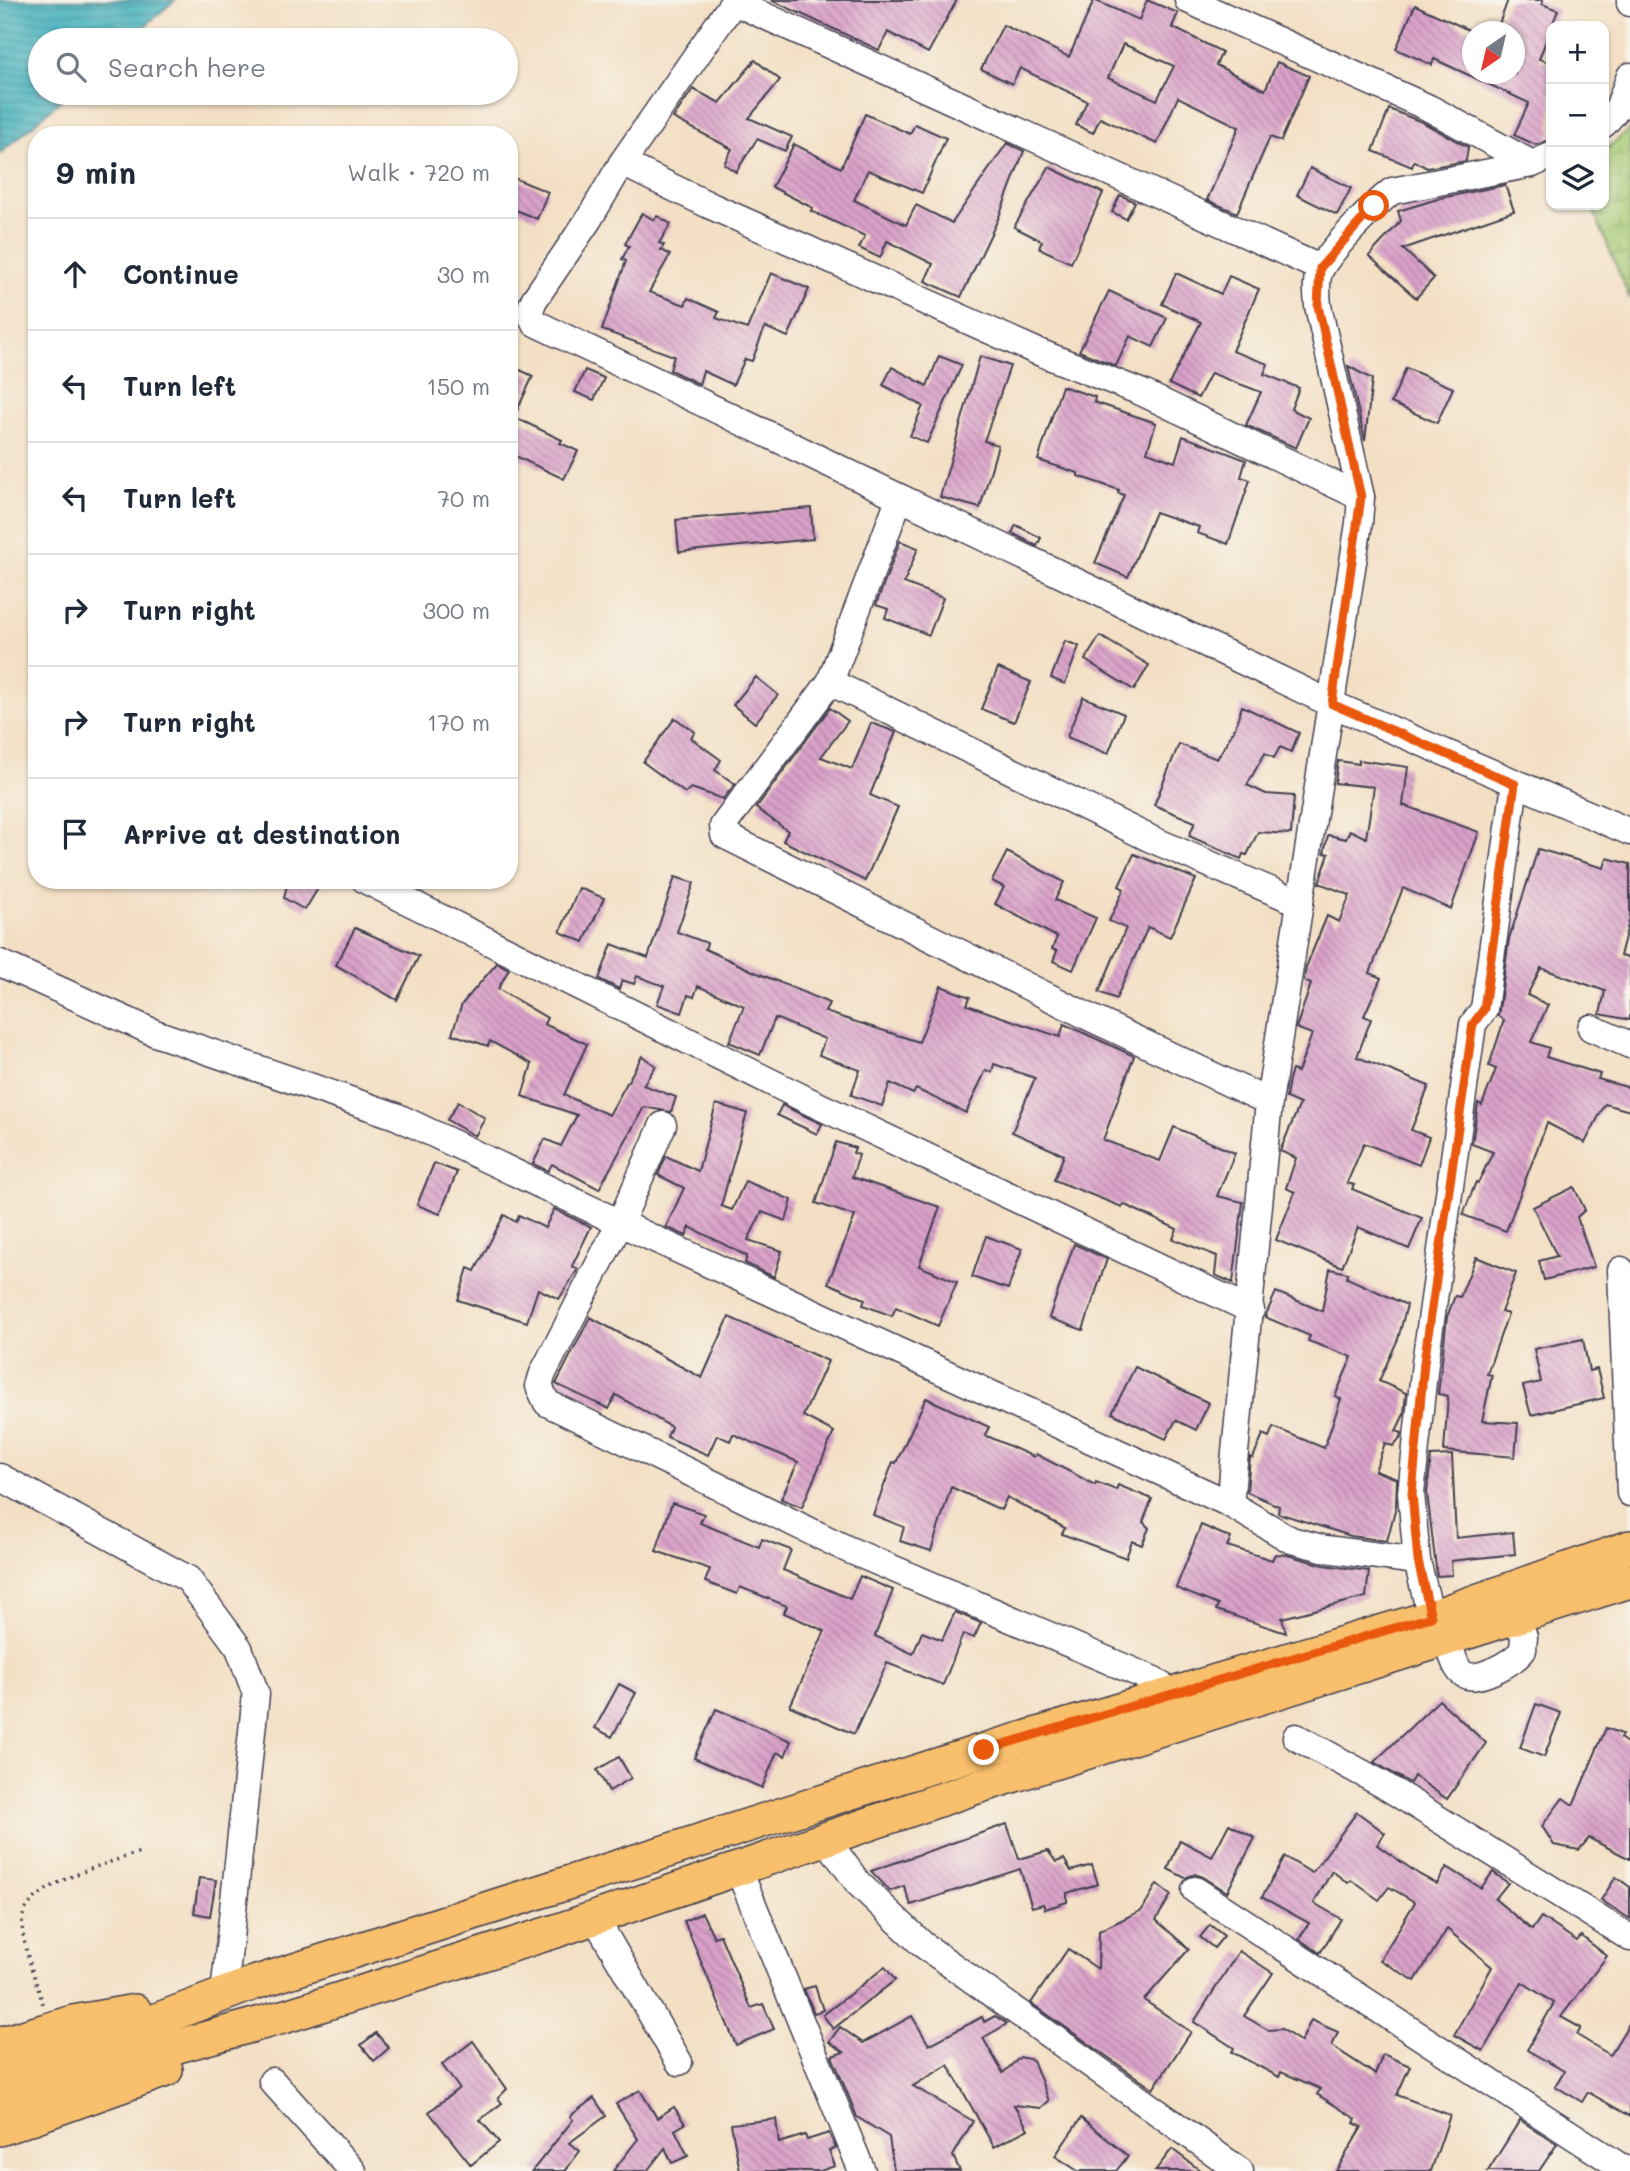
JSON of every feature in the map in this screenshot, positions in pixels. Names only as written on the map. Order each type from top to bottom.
[{"type":"main road","points":[[0,2100],[595,1918],[1440,1628],[1630,1547]]},
{"type":"main road","points":[[0,2073],[101,2040],[224,1994],[984,1750],[1175,1695],[1440,1628],[1518,1617],[1630,1581]]},
{"type":"main road","points":[[0,2044],[50,2029],[224,1994]]},
{"type":"main road","points":[[0,2129],[162,2072],[242,2028]]},
{"type":"street","points":[[1188,0],[1542,160]]},
{"type":"street","points":[[1320,268],[735,1],[622,163],[528,312],[535,323],[1332,704],[1630,832]]},
{"type":"street","points":[[1609,118],[1618,108],[1630,76]]},
{"type":"street","points":[[1230,1504],[1251,1310],[1269,1102],[1332,704],[1361,497],[1318,306],[1320,268],[1374,206],[1392,191],[1542,160]]},
{"type":"street","points":[[622,163],[711,206],[1036,351],[1143,393],[1361,497]]},
{"type":"street","points":[[899,499],[830,682],[756,778],[723,826],[724,835],[1091,1018],[1269,1102]]},
{"type":"street","points":[[830,682],[1151,839],[1300,903]]},
{"type":"street","points":[[1515,784],[1484,1009],[1473,1024],[1424,1363],[1412,1493],[1418,1561],[1440,1628],[1455,1665],[1462,1674],[1477,1678],[1503,1666],[1523,1650],[1524,1637],[1518,1617]]},
{"type":"street","points":[[383,889],[811,1102],[1251,1310]]},
{"type":"street","points":[[0,962],[155,1033],[396,1116],[620,1223],[1230,1504],[1291,1539],[1326,1549],[1418,1561]]},
{"type":"street","points":[[1591,1028],[1630,1045]]},
{"type":"street","points":[[663,1125],[620,1223],[543,1373],[539,1386],[547,1403],[847,1549],[1154,1680],[1175,1695]]},
{"type":"street","points":[[1622,1270],[1630,1493]]},
{"type":"street","points":[[0,1477],[188,1579],[239,1648],[256,1694],[224,1994]]},
{"type":"street","points":[[1296,1737],[1405,1797],[1630,1937]]},
{"type":"street","points":[[826,1839],[858,1882],[922,1944],[1240,2171]]},
{"type":"street","points":[[738,1868],[862,2171]]},
{"type":"street","points":[[1195,1890],[1626,2171]]},
{"type":"street","points":[[595,1918],[679,2062]]},
{"type":"street","points":[[272,2081],[353,2171]]},
{"type":"path","points":[[50,2029],[26,1948],[21,1923],[23,1912],[42,1891],[140,1852]]},
{"type":"green space","points":[[1630,129],[1630,299],[1593,210],[1609,210],[1609,147]]},
{"type":"water","points":[[0,0],[175,0],[143,28],[28,28],[28,105],[55,105],[32,126],[28,126],[28,129],[0,154]]},
{"type":"building","points":[[771,0],[957,0],[928,53],[888,32],[879,50]]},
{"type":"building","points":[[1094,0],[1139,20],[1147,0],[1178,13],[1172,27],[1222,52],[1216,65],[1265,90],[1277,62],[1309,76],[1281,141],[1270,137],[1237,213],[1207,200],[1239,127],[1178,97],[1157,144],[1100,118],[1093,133],[1076,125],[1087,101],[1020,68],[1012,84],[981,69],[1003,25],[1069,57]],"holes":[[[1123,44],[1174,66],[1157,100],[1108,78]]]},
{"type":"building","points":[[1508,0],[1543,0],[1542,4],[1558,10],[1554,21],[1546,21],[1546,41],[1539,59],[1546,61],[1546,141],[1536,145],[1514,135],[1529,103],[1488,84],[1525,84],[1525,21],[1500,21]]},
{"type":"building","points":[[1415,5],[1462,27],[1462,72],[1434,59],[1432,65],[1396,49]]},
{"type":"building","points":[[755,60],[780,80],[749,118],[792,137],[785,151],[757,139],[736,172],[724,164],[732,149],[673,118],[693,89],[720,103]]},
{"type":"building","points":[[1389,109],[1424,123],[1468,147],[1466,161],[1427,168],[1414,161],[1412,167],[1373,151]]},
{"type":"building","points":[[865,114],[910,134],[915,124],[946,138],[922,193],[868,170],[854,200],[906,225],[916,205],[952,223],[1007,143],[1024,151],[998,219],[961,297],[925,281],[933,264],[887,241],[880,258],[859,248],[865,236],[811,211],[813,208],[772,187],[794,144],[841,168]]},
{"type":"building","points":[[1049,167],[1103,193],[1071,263],[1039,248],[1042,241],[1014,227]]},
{"type":"building","points":[[1310,168],[1351,188],[1337,215],[1297,195]]},
{"type":"building","points":[[518,180],[548,192],[537,219],[518,211]]},
{"type":"building","points":[[1505,185],[1514,211],[1403,249],[1434,278],[1416,298],[1369,256],[1401,221],[1398,211],[1441,198]]},
{"type":"building","points":[[1120,195],[1135,202],[1126,219],[1112,212]]},
{"type":"building","points":[[642,213],[654,220],[657,216],[671,224],[659,243],[664,245],[661,250],[670,255],[649,292],[685,305],[688,298],[719,312],[716,318],[747,329],[771,273],[809,289],[788,337],[765,327],[752,361],[745,359],[733,385],[703,371],[699,384],[670,370],[674,356],[602,330],[626,261],[622,259],[629,246],[625,244]]},
{"type":"building","points":[[1176,273],[1221,294],[1229,276],[1259,289],[1232,351],[1268,364],[1264,374],[1299,388],[1291,409],[1309,418],[1296,448],[1246,425],[1261,392],[1211,373],[1198,398],[1169,384],[1201,322],[1162,304]]},
{"type":"building","points":[[1109,291],[1167,318],[1153,347],[1130,336],[1116,366],[1079,351]]},
{"type":"building","points":[[939,356],[962,365],[927,443],[910,436],[923,406],[883,385],[892,367],[927,386]]},
{"type":"building","points":[[980,356],[1010,366],[984,441],[998,445],[980,508],[940,497]]},
{"type":"building","points":[[1348,366],[1372,379],[1365,441]]},
{"type":"building","points":[[1406,368],[1453,388],[1437,423],[1391,403]]},
{"type":"building","points":[[518,369],[533,376],[518,408]]},
{"type":"building","points":[[585,370],[604,378],[594,400],[575,392]]},
{"type":"building","points":[[1062,386],[1095,397],[1094,402],[1156,423],[1147,452],[1175,462],[1183,436],[1246,460],[1241,477],[1250,480],[1228,544],[1197,533],[1199,527],[1155,512],[1128,577],[1095,563],[1124,495],[1118,493],[1119,490],[1078,476],[1078,473],[1038,460]]},
{"type":"building","points":[[518,419],[562,440],[560,443],[578,451],[564,479],[518,457]]},
{"type":"building","points":[[811,508],[813,539],[679,552],[676,520]]},
{"type":"building","points":[[1016,525],[1041,538],[1037,546],[1012,533]]},
{"type":"building","points":[[900,541],[918,548],[904,583],[943,598],[929,635],[885,618],[888,609],[876,605]]},
{"type":"building","points":[[1100,636],[1149,665],[1134,690],[1085,660]]},
{"type":"building","points":[[1065,641],[1079,646],[1065,684],[1051,678]]},
{"type":"building","points":[[998,668],[1031,682],[1014,722],[981,709]]},
{"type":"building","points":[[756,677],[778,695],[755,723],[733,705]]},
{"type":"building","points":[[1083,697],[1124,714],[1108,754],[1067,737]]},
{"type":"building","points":[[1242,706],[1299,733],[1291,752],[1280,747],[1274,758],[1265,753],[1247,785],[1266,794],[1294,796],[1291,834],[1258,832],[1247,855],[1243,854],[1241,859],[1189,836],[1195,822],[1154,805],[1179,744],[1217,759],[1235,728]]},
{"type":"building","points":[[830,708],[848,721],[821,757],[852,769],[871,723],[896,732],[870,795],[898,807],[865,881],[783,841],[788,831],[756,808]]},
{"type":"building","points":[[675,718],[695,732],[691,738],[721,760],[715,770],[735,784],[723,799],[691,788],[685,793],[643,762]]},
{"type":"building","points":[[1359,760],[1408,767],[1403,805],[1479,832],[1451,909],[1403,888],[1370,973],[1381,978],[1364,1016],[1371,1019],[1357,1057],[1429,1086],[1411,1130],[1429,1137],[1419,1165],[1364,1143],[1347,1183],[1354,1185],[1352,1189],[1422,1218],[1409,1249],[1358,1227],[1342,1267],[1276,1240],[1295,1192],[1286,1188],[1296,1158],[1280,1151],[1300,1104],[1286,1098],[1289,1079],[1292,1070],[1298,1072],[1312,1034],[1296,1028],[1311,984],[1304,981],[1306,967],[1327,916],[1339,922],[1350,895],[1319,883],[1329,854],[1324,853],[1328,835],[1346,839],[1350,830],[1366,838],[1374,787],[1335,783],[1338,761],[1359,764]]},
{"type":"building","points":[[1538,849],[1604,868],[1607,858],[1630,864],[1630,917],[1620,956],[1630,958],[1630,1020],[1600,1014],[1605,991],[1541,968],[1527,995],[1548,1005],[1531,1042],[1549,1048],[1546,1057],[1600,1074],[1598,1079],[1630,1088],[1630,1111],[1605,1104],[1585,1143],[1547,1123],[1506,1231],[1463,1215],[1476,1182],[1478,1183],[1493,1152],[1472,1144],[1478,1103],[1482,1105],[1496,1069],[1489,1066],[1504,1020],[1498,1016],[1509,939]]},
{"type":"building","points":[[1007,852],[1064,882],[1055,900],[1096,918],[1073,970],[1053,961],[1057,951],[1052,949],[1057,937],[995,904],[1004,887],[992,881]]},
{"type":"building","points":[[1134,854],[1196,879],[1170,937],[1148,927],[1116,999],[1099,992],[1126,928],[1109,921],[1124,889],[1119,886]]},
{"type":"building","points":[[675,877],[694,883],[677,932],[707,943],[705,949],[829,1003],[825,1012],[919,1042],[941,986],[970,997],[967,1005],[1060,1037],[1064,1024],[1134,1056],[1103,1140],[1160,1161],[1174,1127],[1235,1153],[1217,1196],[1243,1202],[1233,1283],[1215,1275],[1217,1256],[1173,1239],[1177,1229],[1123,1204],[1122,1207],[1054,1180],[1064,1155],[1012,1132],[1035,1078],[994,1064],[992,1072],[986,1070],[966,1113],[916,1089],[913,1094],[890,1083],[882,1106],[851,1095],[860,1070],[819,1055],[825,1039],[775,1018],[760,1055],[729,1042],[744,1006],[698,986],[694,997],[688,995],[682,1013],[657,1004],[664,986],[637,976],[634,984],[622,980],[619,989],[599,979],[612,944],[648,958]]},
{"type":"building","points":[[579,888],[604,898],[584,942],[560,932]]},
{"type":"building","points":[[286,889],[318,889],[305,910],[284,898]]},
{"type":"building","points":[[355,928],[419,956],[397,1000],[336,965]]},
{"type":"building","points":[[497,963],[509,969],[498,989],[547,1018],[544,1024],[587,1044],[564,1095],[609,1115],[642,1056],[656,1066],[643,1085],[676,1097],[671,1112],[644,1107],[599,1189],[552,1164],[548,1171],[533,1164],[545,1139],[561,1146],[577,1115],[522,1096],[532,1064],[490,1041],[488,1046],[452,1034],[462,1004]]},
{"type":"building","points":[[458,1102],[485,1118],[475,1136],[447,1120]]},
{"type":"building","points":[[716,1104],[747,1113],[721,1206],[732,1210],[745,1181],[792,1200],[786,1221],[762,1212],[748,1240],[782,1251],[774,1277],[745,1263],[747,1256],[690,1227],[686,1236],[666,1227],[684,1188],[658,1175],[666,1156],[698,1171]]},
{"type":"building","points":[[782,1105],[822,1124],[817,1134],[777,1115]]},
{"type":"building","points":[[836,1142],[855,1148],[853,1153],[859,1155],[852,1177],[940,1207],[919,1266],[957,1282],[938,1326],[896,1307],[892,1316],[863,1305],[865,1299],[828,1283],[855,1216],[816,1203]]},
{"type":"building","points":[[434,1163],[457,1172],[440,1214],[417,1205]]},
{"type":"building","points":[[1574,1187],[1585,1210],[1577,1217],[1594,1267],[1544,1280],[1539,1261],[1557,1256],[1533,1207]]},
{"type":"building","points":[[554,1209],[591,1227],[572,1266],[578,1269],[559,1299],[538,1289],[527,1322],[458,1300],[468,1268],[475,1271],[504,1215],[516,1222],[519,1215],[545,1228]]},
{"type":"building","points":[[986,1236],[1022,1249],[1008,1289],[972,1277]]},
{"type":"building","points":[[1074,1244],[1107,1259],[1083,1330],[1049,1318]]},
{"type":"building","points":[[1476,1257],[1516,1273],[1501,1312],[1508,1314],[1487,1374],[1492,1375],[1482,1421],[1518,1423],[1515,1457],[1444,1451],[1448,1396],[1438,1394],[1447,1317],[1455,1296],[1460,1297]]},
{"type":"building","points":[[1330,1269],[1348,1273],[1347,1278],[1407,1305],[1398,1339],[1379,1381],[1406,1393],[1404,1414],[1396,1431],[1402,1433],[1401,1437],[1393,1446],[1385,1443],[1375,1471],[1397,1479],[1396,1506],[1387,1541],[1351,1536],[1278,1513],[1279,1506],[1247,1492],[1250,1457],[1253,1458],[1263,1434],[1269,1437],[1273,1427],[1324,1448],[1341,1399],[1335,1396],[1352,1357],[1308,1341],[1310,1336],[1265,1317],[1276,1292],[1322,1311]]},
{"type":"building","points":[[590,1317],[702,1378],[729,1317],[828,1361],[803,1416],[834,1432],[802,1507],[781,1499],[798,1462],[733,1434],[730,1441],[717,1435],[708,1455],[667,1437],[671,1427],[616,1395],[609,1409],[556,1384]]},
{"type":"building","points":[[1583,1339],[1589,1371],[1597,1369],[1604,1398],[1531,1415],[1523,1386],[1541,1382],[1534,1349]]},
{"type":"building","points":[[1135,1367],[1209,1403],[1196,1430],[1176,1420],[1166,1439],[1112,1413]]},
{"type":"building","points":[[926,1398],[989,1427],[985,1435],[1034,1457],[1036,1454],[1095,1485],[1096,1482],[1116,1490],[1118,1485],[1152,1499],[1143,1522],[1149,1528],[1142,1545],[1132,1541],[1126,1558],[1062,1534],[1065,1528],[1007,1497],[1001,1510],[951,1487],[931,1551],[900,1541],[904,1527],[873,1515],[893,1462],[896,1463]]},
{"type":"building","points":[[1452,1455],[1456,1538],[1513,1532],[1515,1554],[1451,1561],[1452,1575],[1437,1576],[1427,1493],[1431,1456]]},
{"type":"building","points":[[672,1503],[704,1514],[700,1523],[759,1547],[762,1539],[791,1550],[783,1570],[850,1599],[860,1576],[893,1590],[875,1636],[913,1654],[922,1632],[942,1640],[955,1612],[981,1623],[974,1638],[963,1634],[943,1685],[887,1663],[854,1734],[790,1706],[825,1631],[784,1613],[787,1606],[740,1587],[737,1594],[705,1582],[710,1569],[656,1551]]},
{"type":"building","points":[[1201,1525],[1231,1538],[1227,1546],[1272,1560],[1275,1554],[1287,1555],[1324,1565],[1369,1571],[1366,1597],[1282,1618],[1286,1633],[1216,1610],[1218,1605],[1176,1588]]},
{"type":"building","points":[[619,1684],[636,1693],[612,1737],[595,1728]]},
{"type":"building","points":[[1439,1700],[1486,1743],[1447,1799],[1414,1776],[1410,1783],[1374,1762]]},
{"type":"building","points":[[1536,1704],[1561,1713],[1544,1757],[1520,1748]]},
{"type":"building","points":[[716,1709],[791,1741],[785,1756],[777,1752],[762,1788],[694,1758]]},
{"type":"building","points":[[1606,1728],[1622,1734],[1620,1738],[1630,1745],[1630,1859],[1589,1838],[1579,1850],[1554,1845],[1542,1826],[1563,1798],[1573,1805]]},
{"type":"building","points":[[619,1757],[631,1778],[609,1791],[597,1770]]},
{"type":"building","points":[[1357,1812],[1385,1833],[1377,1845],[1420,1875],[1437,1884],[1447,1867],[1481,1888],[1493,1872],[1508,1883],[1495,1899],[1532,1930],[1541,1917],[1577,1941],[1581,1936],[1607,1956],[1561,2017],[1581,2028],[1577,2035],[1610,2055],[1630,2022],[1630,2116],[1588,2092],[1582,2102],[1555,2086],[1564,2071],[1527,2050],[1554,2003],[1522,1982],[1483,2051],[1454,2035],[1492,1967],[1447,1929],[1415,1981],[1380,1960],[1415,1902],[1389,1887],[1379,1900],[1351,1880],[1348,1883],[1332,1871],[1314,1903],[1341,1919],[1320,1953],[1299,1939],[1309,1923],[1262,1897],[1285,1857],[1312,1873]]},
{"type":"building","points":[[1007,1824],[1019,1859],[1048,1851],[1056,1862],[1064,1859],[1071,1871],[1092,1865],[1098,1884],[1067,1893],[1067,1902],[1045,1909],[1043,1904],[1032,1907],[1020,1869],[911,1905],[904,1886],[890,1891],[871,1871]]},
{"type":"building","points":[[1229,1824],[1255,1838],[1227,1892],[1203,1877],[1195,1874],[1185,1878],[1168,1869],[1180,1840],[1212,1857]]},
{"type":"building","points":[[1616,1877],[1630,1887],[1630,1919],[1601,1900]]},
{"type":"building","points":[[199,1878],[216,1880],[210,1916],[194,1913]]},
{"type":"building","points":[[1157,1884],[1171,1895],[1156,1920],[1189,1949],[1144,2000],[1191,2032],[1153,2089],[1031,2003],[1068,1949],[1098,1969],[1099,1931],[1142,1910]]},
{"type":"building","points":[[702,1913],[714,1937],[720,1935],[751,2008],[763,2004],[774,2029],[736,2045],[684,1921]]},
{"type":"building","points":[[1210,1925],[1224,1936],[1214,1948],[1200,1937]]},
{"type":"building","points":[[1239,1951],[1273,1973],[1244,2016],[1268,2030],[1282,2029],[1301,2042],[1311,2020],[1338,2032],[1332,2046],[1375,2074],[1383,2054],[1410,2066],[1397,2095],[1450,2115],[1431,2171],[1336,2171],[1362,2127],[1354,2123],[1356,2119],[1317,2094],[1321,2089],[1281,2072],[1279,2077],[1232,2052],[1234,2048],[1194,2022]]},
{"type":"building","points":[[885,1967],[895,1980],[833,2029],[823,2015]]},
{"type":"building","points":[[815,1986],[823,2010],[814,2013],[804,1989]]},
{"type":"building","points":[[912,2016],[929,2045],[982,2017],[984,2022],[995,2016],[1007,2024],[983,2038],[1003,2073],[1020,2057],[1033,2060],[1049,2101],[1041,2108],[1014,2105],[1028,2129],[994,2147],[948,2065],[913,2086],[973,2121],[953,2156],[960,2171],[894,2171],[889,2137],[857,2117],[832,2056],[844,2052],[829,2042],[840,2027],[863,2043]]},
{"type":"building","points":[[376,2033],[389,2048],[374,2061],[361,2045]]},
{"type":"building","points":[[473,2041],[507,2089],[498,2098],[502,2103],[480,2120],[499,2142],[471,2165],[429,2112],[459,2088],[442,2065]]},
{"type":"building","points":[[640,2090],[657,2118],[674,2107],[685,2124],[675,2130],[688,2156],[672,2163],[665,2148],[647,2171],[613,2171],[638,2139],[616,2104]]},
{"type":"building","points":[[594,2098],[606,2116],[569,2143],[580,2151],[565,2171],[532,2171],[573,2120],[570,2116]]},
{"type":"building","points":[[1081,2118],[1128,2156],[1116,2171],[1078,2171],[1055,2156]]},
{"type":"building","points":[[776,2119],[779,2143],[805,2135],[807,2140],[829,2133],[836,2148],[829,2150],[835,2166],[820,2171],[740,2171],[731,2124]]},
{"type":"building","points":[[1520,2120],[1557,2144],[1539,2171],[1488,2171]]},
{"type":"building","points":[[1172,2149],[1201,2171],[1155,2171]]},
{"type":"route","points":[[984,1750],[1142,1706],[1431,1617],[1418,1561],[1412,1493],[1424,1363],[1473,1024],[1484,1009],[1515,784],[1332,704],[1361,497],[1318,306],[1317,282],[1320,268],[1374,206]]}]
